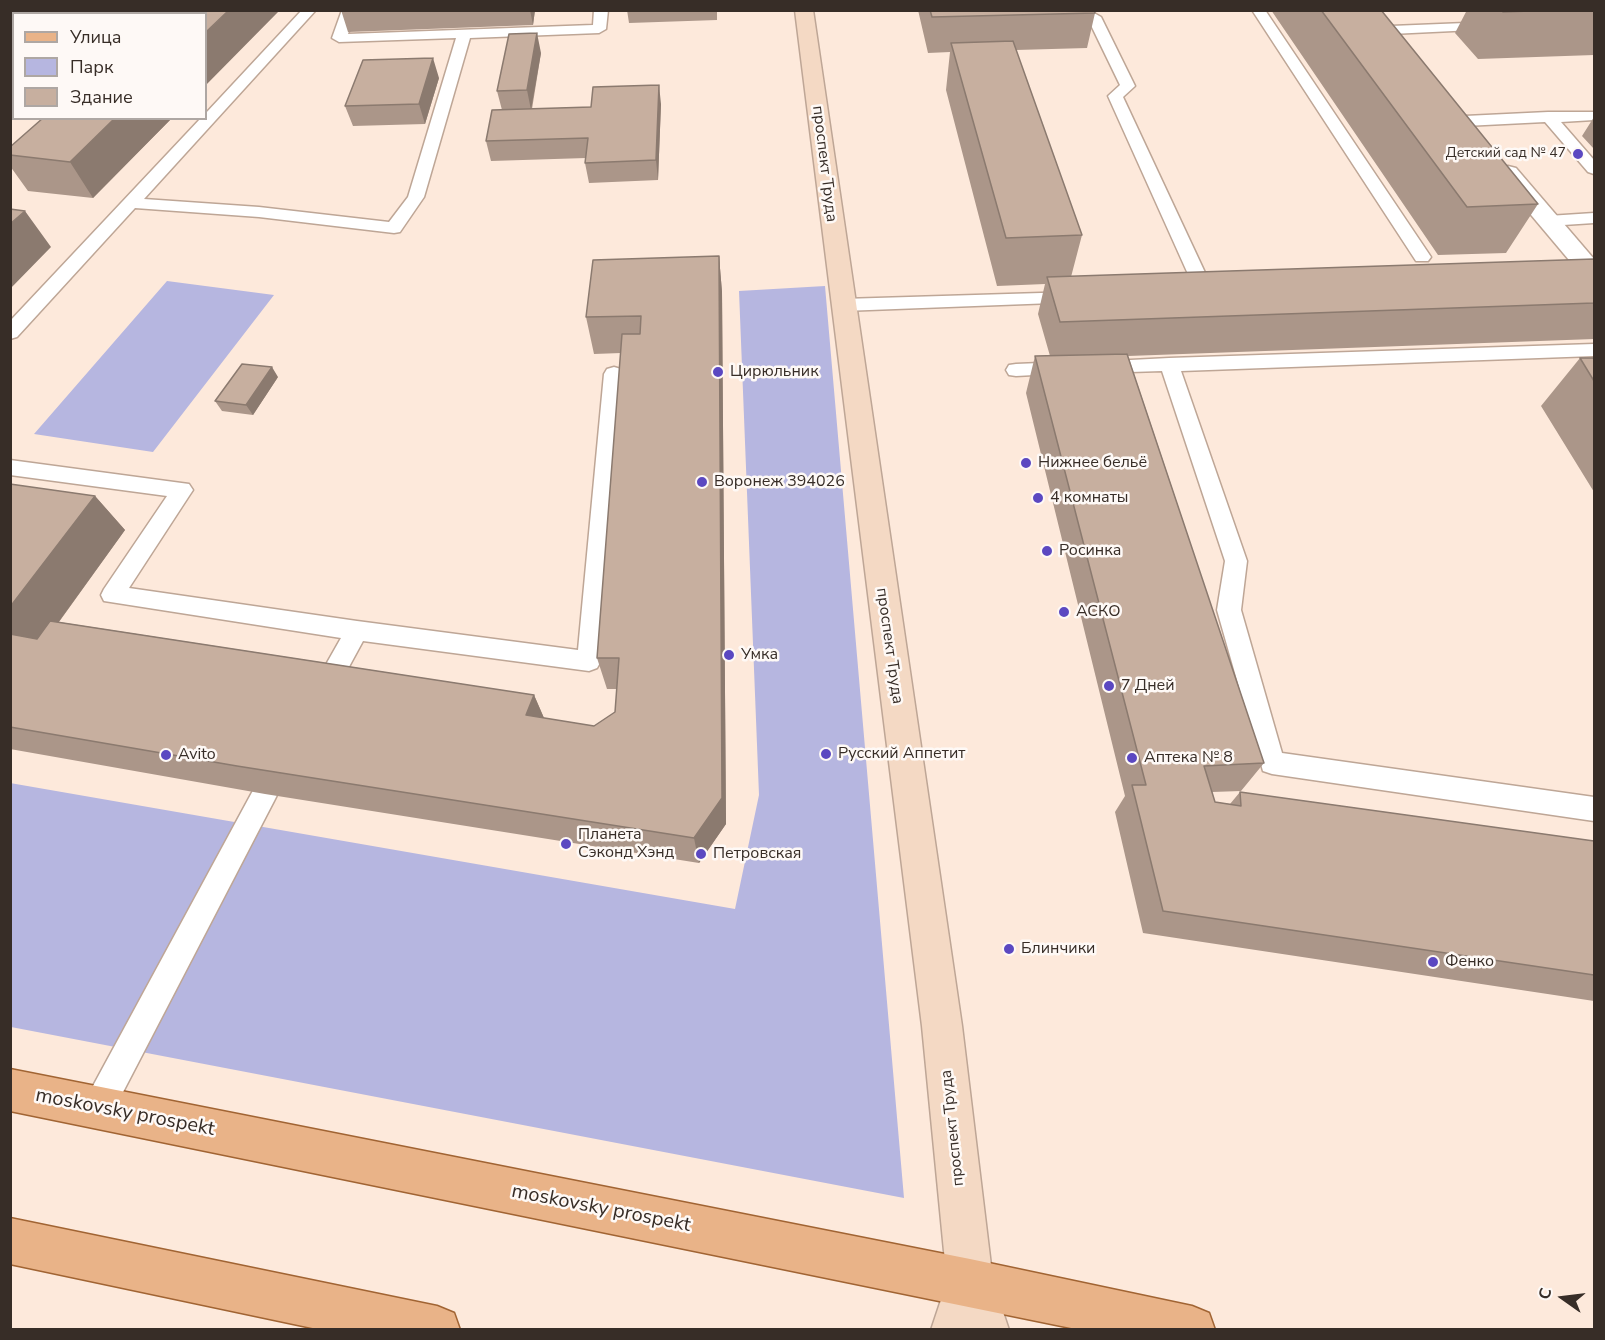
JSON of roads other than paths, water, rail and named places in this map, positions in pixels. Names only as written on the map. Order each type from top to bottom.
[{"type":"main road","name":"проспект Труда","points":[[804,10],[942,1026],[970,1282]]},
{"type":"main road","name":"moskovsky prospekt","points":[[10,1090],[970,1282],[1192,1329]]},
{"type":"main road","points":[[10,1241],[436,1329]]},
{"type":"main road","points":[[955,1329],[970,1282]]},
{"type":"main road","points":[[970,1282],[986,1329]]},
{"type":"street","points":[[1385,23],[1406,48]]},
{"type":"street","points":[[1450,103],[1480,140]]},
{"type":"street","points":[[1495,158],[1594,274]]},
{"type":"lane","points":[[10,333],[310,10]]},
{"type":"lane","points":[[349,10],[339,38],[599,29],[601,10]]},
{"type":"lane","points":[[1258,10],[1422,257]]},
{"type":"lane","points":[[1048,17],[1094,17],[1128,86],[1115,96],[1212,294],[1183,295]]},
{"type":"lane","points":[[1385,23],[1503,26]]},
{"type":"lane","points":[[133,203],[259,212],[394,228],[416,197],[464,34]]},
{"type":"lane","points":[[1465,121],[1594,116]]},
{"type":"lane","points":[[1548,117],[1594,169]]},
{"type":"lane","points":[[1548,221],[1594,218]]},
{"type":"lane","points":[[1573,283],[1594,282]]},
{"type":"lane","points":[[843,305],[1090,297]]},
{"type":"lane","points":[[1016,370],[1594,350]]},
{"type":"lane","points":[[1170,364],[1236,561],[1229,610],[1272,763],[1594,809]]},
{"type":"lane","points":[[10,467],[182,490],[112,595],[357,631],[589,661],[614,374]]},
{"type":"lane","points":[[323,691],[357,631]]},
{"type":"lane","points":[[98,1108],[265,794]]},
{"type":"place","name":"Детский сад № 47","points":[[1578,154]]},
{"type":"place","name":"Цирюльник","points":[[718,372]]},
{"type":"place","name":"Нижнее бельё","points":[[1026,463]]},
{"type":"place","name":"Воронеж 394026","points":[[702,482]]},
{"type":"place","name":"4 комнаты","points":[[1038,498]]},
{"type":"place","name":"Росинка","points":[[1047,551]]},
{"type":"place","name":"АСКО","points":[[1064,612]]},
{"type":"place","name":"Умка","points":[[729,655]]},
{"type":"place","name":"7 Дней","points":[[1109,686]]},
{"type":"place","name":"Русский Аппетит","points":[[826,754]]},
{"type":"place","name":"Avito","points":[[166,755]]},
{"type":"place","name":"Аптека № 8","points":[[1132,758]]},
{"type":"place","name":"Планета Сэконд Хэнд","points":[[566,844]]},
{"type":"place","name":"Петровская","points":[[701,854]]},
{"type":"place","name":"Блинчики","points":[[1009,949]]},
{"type":"place","name":"Фенко","points":[[1433,962]]}]
